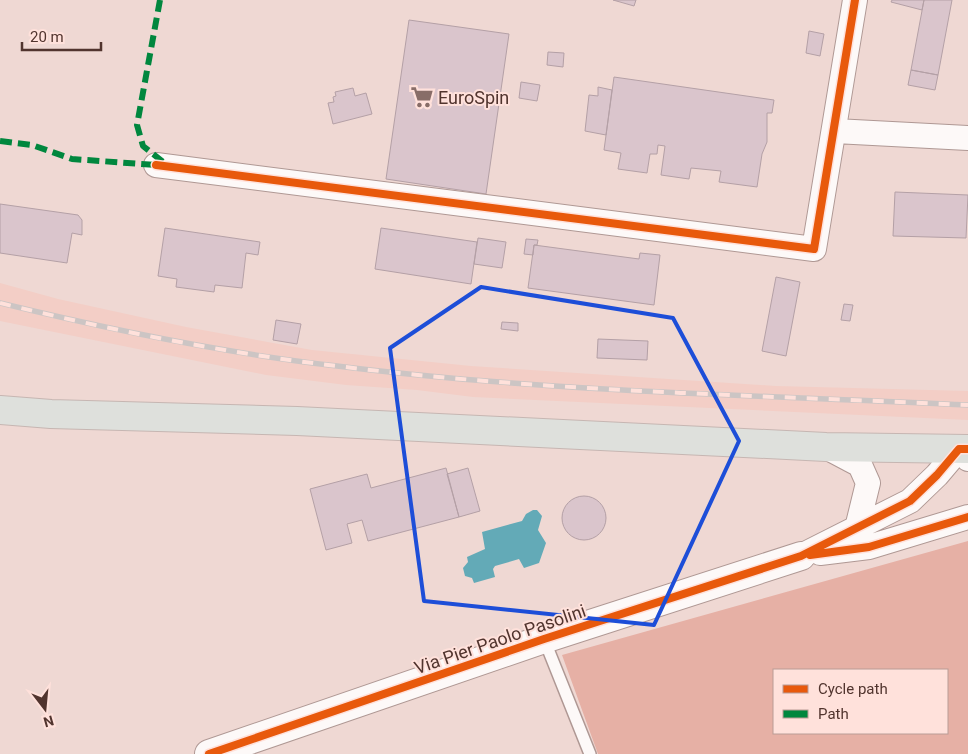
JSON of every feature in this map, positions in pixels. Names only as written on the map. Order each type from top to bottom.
[{"type":"main road","points":[[0,410],[51,414],[297,421],[965,452]]},
{"type":"street","points":[[156,165],[814,249],[835,131],[855,0]]},
{"type":"street","points":[[835,131],[968,138]]},
{"type":"street","points":[[826,447],[860,465],[868,483],[857,528]]},
{"type":"street","name":"Via Pier Paolo Pasolini","points":[[209,754],[544,639],[801,556],[910,501],[965,452]]},
{"type":"street","name":"Via Pier Paolo Pasolini","points":[[801,556],[869,546],[958,519],[968,499]]},
{"type":"lane","points":[[544,639],[590,754]]},
{"type":"highlighted area","points":[[481,287],[673,318],[739,441],[654,625],[424,601],[390,348]]},
{"type":"shaded area","points":[[0,283],[58,299],[186,327],[312,350],[471,366],[776,386],[968,391],[968,420],[473,397],[266,375],[0,321]]},
{"type":"shaded area","points":[[968,541],[968,754],[598,754],[562,655]]},
{"type":"water","points":[[537,510],[542,516],[538,530],[546,543],[539,563],[524,568],[519,559],[495,566],[493,569],[495,577],[474,583],[472,578],[465,576],[463,568],[468,562],[467,557],[485,549],[482,532],[522,521],[526,514]]},
{"type":"building","points":[[613,0],[636,0],[634,6]]},
{"type":"building","points":[[892,0],[924,0],[922,10],[891,2]]},
{"type":"building","points":[[924,0],[952,0],[938,75],[911,70]]},
{"type":"building","points":[[409,20],[509,34],[486,194],[386,179]]},
{"type":"building","points":[[809,31],[824,34],[820,56],[806,53]]},
{"type":"building","points":[[548,52],[564,53],[563,67],[547,65]]},
{"type":"building","points":[[911,70],[938,75],[935,90],[908,85]]},
{"type":"building","points":[[614,77],[774,100],[772,113],[767,113],[767,142],[762,154],[757,187],[719,182],[721,171],[691,168],[689,179],[661,175],[665,146],[658,145],[657,154],[650,154],[647,173],[618,169],[621,153],[604,150]]},
{"type":"building","points":[[521,82],[540,85],[537,101],[519,98]]},
{"type":"building","points":[[598,87],[612,90],[606,135],[585,131],[589,95],[598,96]]},
{"type":"building","points":[[353,88],[355,96],[366,93],[372,114],[333,124],[328,103],[334,102],[335,92]]},
{"type":"building","points":[[895,192],[968,195],[966,238],[893,236]]},
{"type":"building","points":[[0,204],[78,215],[82,220],[82,235],[72,233],[67,263],[0,253]]},
{"type":"building","points":[[165,228],[260,242],[258,255],[246,253],[242,288],[215,285],[214,292],[176,287],[177,279],[158,276]]},
{"type":"building","points":[[381,228],[477,242],[471,284],[375,269]]},
{"type":"building","points":[[478,238],[506,242],[502,268],[474,264]]},
{"type":"building","points":[[526,239],[538,240],[537,245],[534,245],[533,255],[524,254]]},
{"type":"building","points":[[534,245],[639,259],[640,253],[660,255],[654,305],[528,288]]},
{"type":"building","points":[[776,277],[800,282],[786,356],[762,351]]},
{"type":"building","points":[[844,304],[853,305],[850,321],[841,320]]},
{"type":"building","points":[[276,320],[301,324],[297,344],[273,340]]},
{"type":"building","points":[[502,322],[518,323],[518,331],[501,329]]},
{"type":"building","points":[[598,339],[648,341],[647,360],[597,358]]},
{"type":"building","points":[[446,468],[459,517],[368,541],[362,520],[347,524],[352,543],[326,550],[310,489],[367,474],[371,488]]},
{"type":"building","points":[[468,468],[480,511],[459,517],[447,474]]},
{"type":"building","points":[[580,496],[588,496],[600,502],[606,518],[600,534],[588,540],[580,540],[568,534],[562,522],[562,514],[568,502]]},
{"type":"railway","points":[[0,303],[126,331],[210,347],[295,361],[416,375],[652,392],[968,405]]},
{"type":"marked path","points":[[160,0],[137,125],[143,146],[167,165]]},
{"type":"marked path","points":[[0,141],[32,145],[72,159],[156,165]]},
{"type":"cycle path","points":[[156,165],[814,249],[855,0]]},
{"type":"cycle path","points":[[209,754],[544,639],[801,556],[910,501],[937,475],[959,449],[968,449]]},
{"type":"cycle path","points":[[810,555],[869,547],[968,517]]},
{"type":"place","name":"EuroSpin","points":[[422,97]]}]
